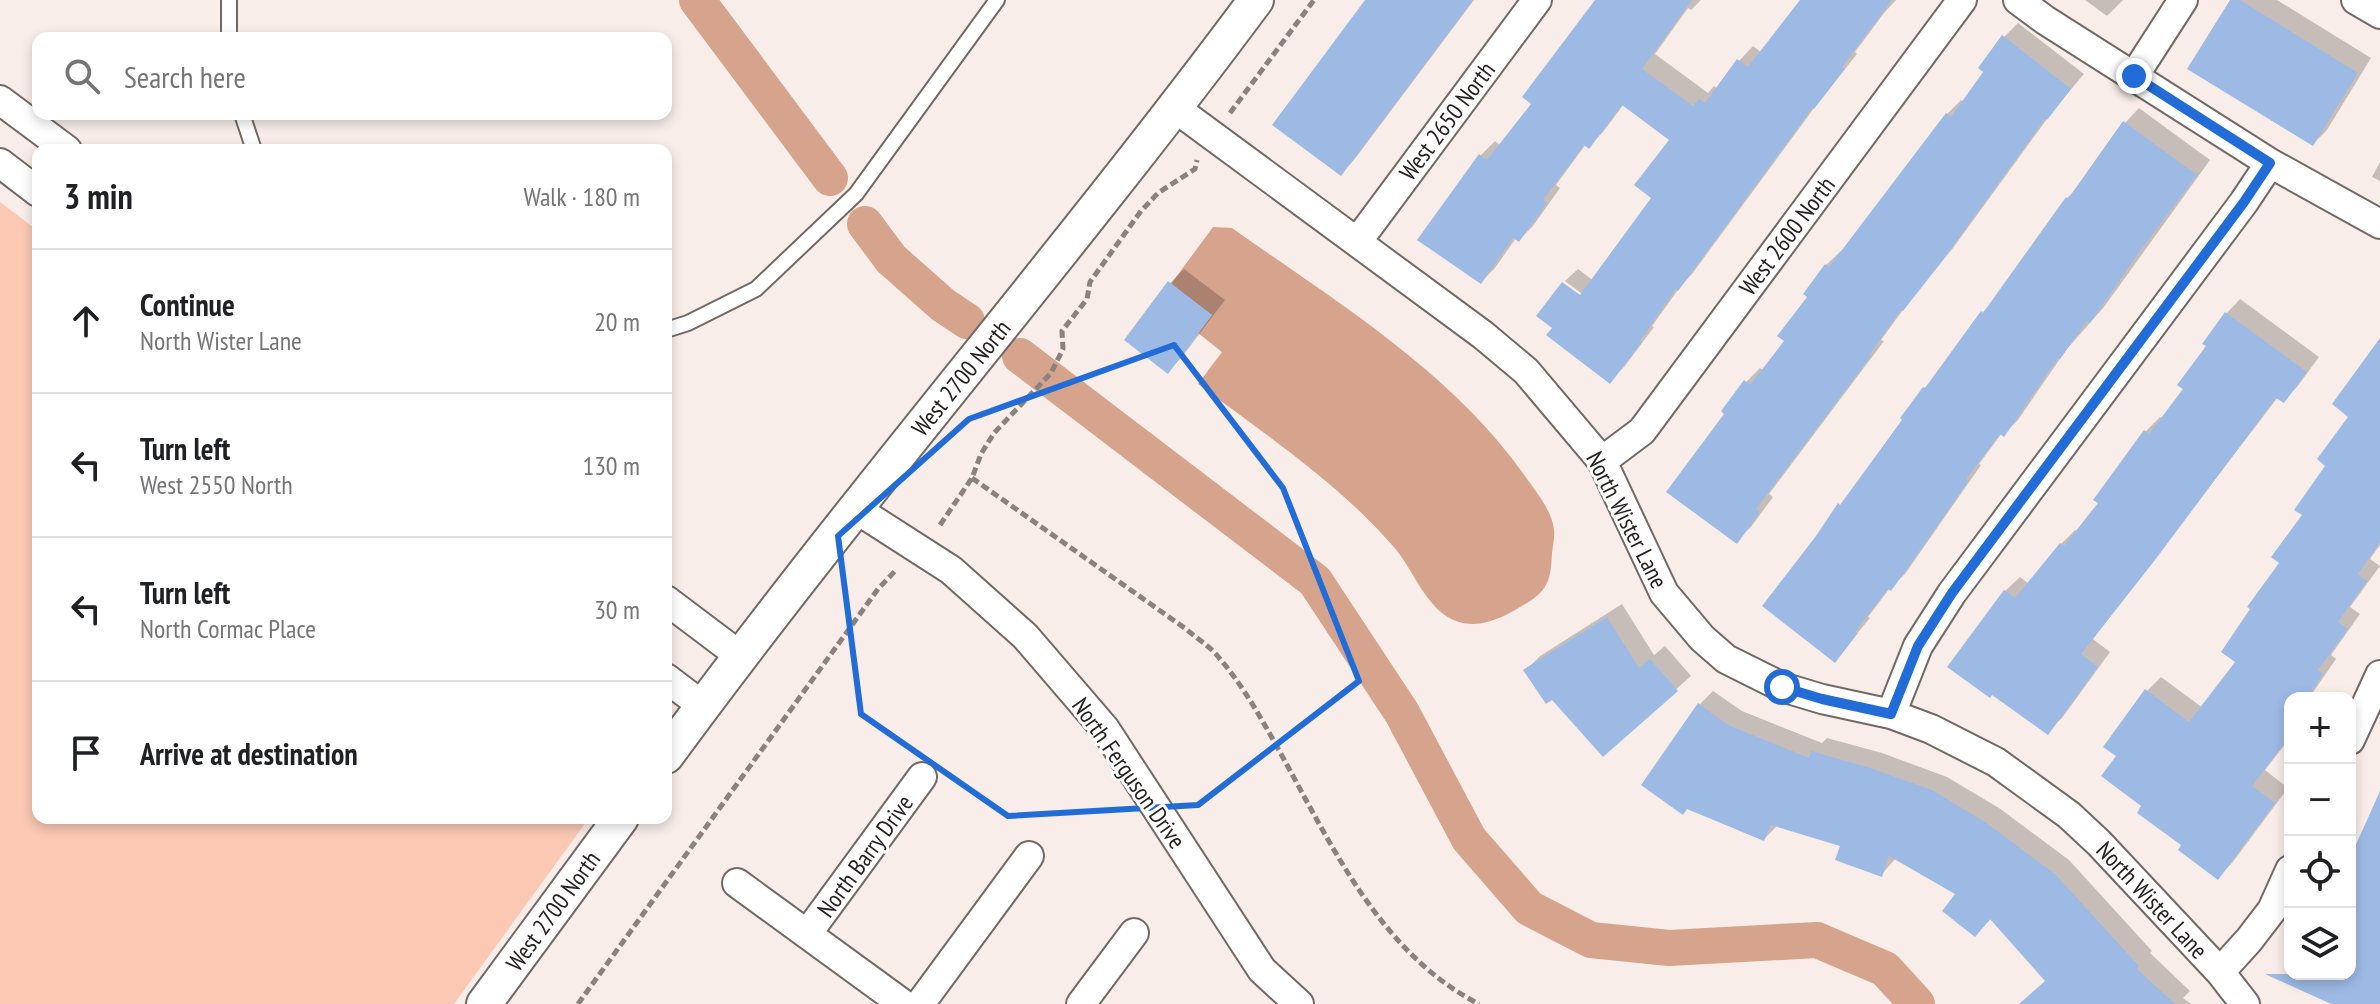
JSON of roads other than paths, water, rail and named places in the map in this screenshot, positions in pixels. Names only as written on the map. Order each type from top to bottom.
[{"type":"street","name":"West 2700 North","points":[[672,748],[739,655],[1175,108],[1256,0]]},
{"type":"street","name":"West 2650 North","points":[[1357,242],[1537,0]]},
{"type":"street","name":"West 2600 North","points":[[1602,461],[1642,431],[1962,0]]},
{"type":"street","points":[[2018,0],[2270,163],[2380,224]]},
{"type":"street","points":[[2134,76],[2183,0]]},
{"type":"street","points":[[2356,0],[2380,14]]},
{"type":"street","points":[[0,100],[59,144]]},
{"type":"street","name":"North Wister Lane","points":[[1175,108],[1483,335],[1526,371],[1602,461],[1664,593],[1694,630],[1726,659],[1782,687],[1891,714],[1931,729],[1996,762],[2069,815],[2099,843],[2220,972],[2245,1004]]},
{"type":"street","points":[[0,163],[32,187]]},
{"type":"street","points":[[1891,714],[1918,646],[1952,593],[2270,163]]},
{"type":"street","name":"North Ferguson Drive","points":[[856,509],[951,570],[1025,636],[1105,729],[1262,970],[1292,1001]]},
{"type":"street","points":[[672,605],[739,655]]},
{"type":"street","points":[[2356,727],[2380,675]]},
{"type":"street","points":[[672,683],[703,706]]},
{"type":"street","name":"North Barry Drive","points":[[807,934],[922,777]]},
{"type":"street","name":"West 2700 North","points":[[484,1004],[617,824]]},
{"type":"street","points":[[920,1004],[1029,856]]},
{"type":"street","points":[[737,883],[903,1004]]},
{"type":"street","points":[[2220,972],[2272,910],[2284,883]]},
{"type":"street","points":[[1081,1004],[1134,933]]},
{"type":"lane","points":[[229,0],[229,32]]},
{"type":"lane","points":[[672,328],[756,289],[856,194],[997,0]]},
{"type":"lane","points":[[244,120],[250,144]]},
{"type":"waterway","points":[[697,0],[830,178]]},
{"type":"waterway","points":[[865,224],[891,259],[943,305],[967,321]]},
{"type":"waterway","points":[[1020,356],[1315,581],[1402,713],[1469,839],[1529,908],[1591,940],[1669,948],[1817,940],[1885,969],[1917,1004]]}]
